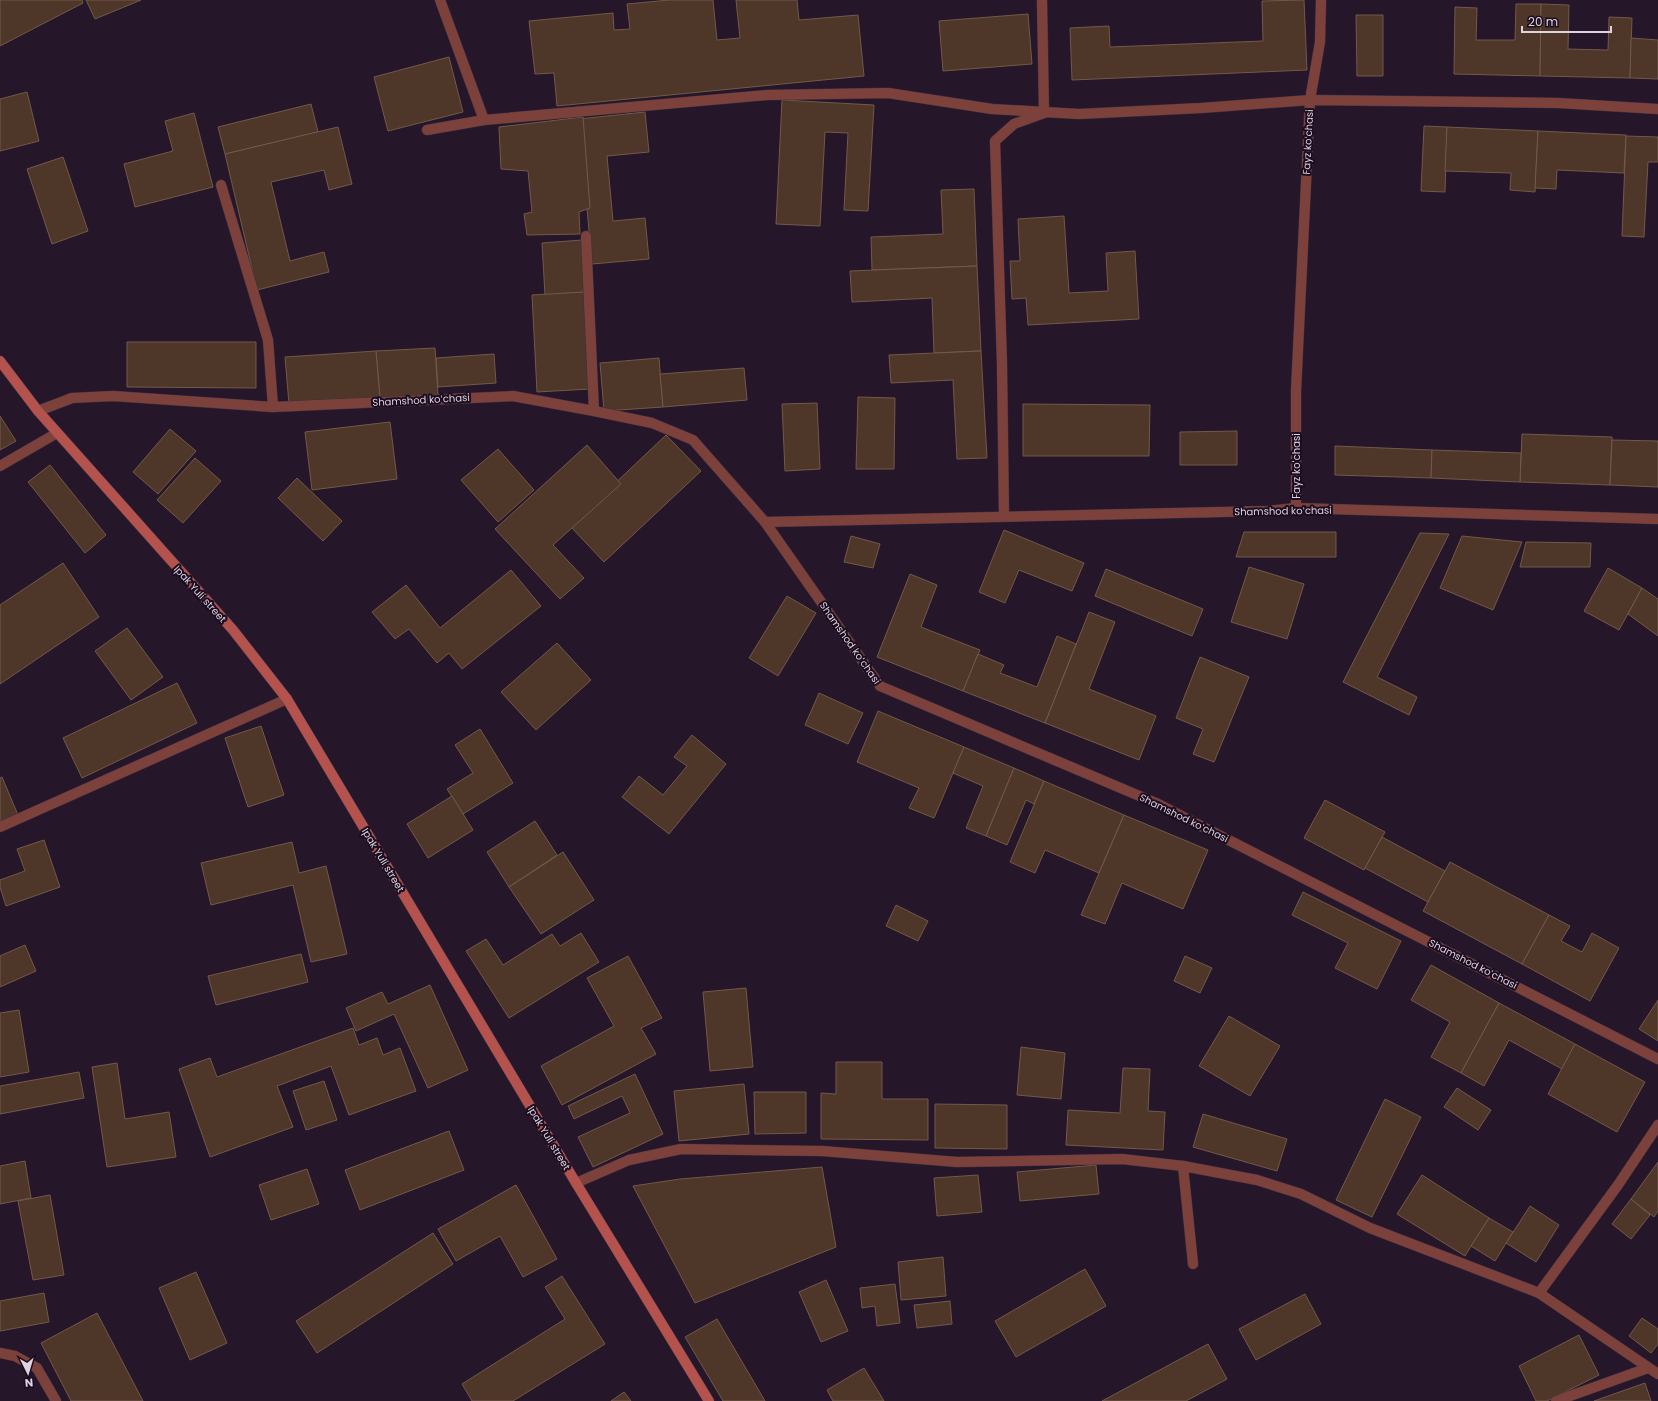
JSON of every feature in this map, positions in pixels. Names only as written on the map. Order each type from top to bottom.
[{"type":"main road","name":"Ipak Yuli street","points":[[0,361],[38,412],[233,630],[286,699],[576,1183],[709,1401]]},
{"type":"street","points":[[440,0],[484,120]]},
{"type":"street","points":[[1042,0],[1044,113]]},
{"type":"street","points":[[427,130],[484,120],[767,95],[888,93],[992,109],[1079,114],[1201,108],[1310,100],[1320,42],[1321,0]]},
{"type":"street","name":"Fayz koʻchasi","points":[[1296,508],[1296,391],[1310,100],[1558,103],[1658,109]]},
{"type":"street","points":[[1004,516],[1002,364],[995,141],[1014,124],[1044,113]]},
{"type":"street","points":[[221,185],[268,340],[273,407]]},
{"type":"street","points":[[586,236],[594,411]]},
{"type":"street","name":"Shamshod koʻchasi","points":[[38,412],[72,398],[113,396],[273,407],[513,396],[652,423],[693,440],[765,522],[880,686],[1156,803],[1658,1059]]},
{"type":"street","points":[[0,466],[57,432]]},
{"type":"street","name":"Shamshod koʻchasi","points":[[765,522],[1260,511],[1296,508],[1658,519]]},
{"type":"street","points":[[0,827],[286,699]]},
{"type":"street","points":[[1539,1293],[1618,1185],[1658,1125]]},
{"type":"street","points":[[576,1183],[629,1160],[681,1149],[822,1151],[957,1162],[1122,1158],[1183,1166],[1257,1180],[1300,1194],[1370,1228],[1539,1293],[1658,1374]]},
{"type":"street","points":[[1183,1166],[1193,1264]]},
{"type":"street","points":[[0,1353],[15,1356],[38,1368],[56,1401]]},
{"type":"street","points":[[1556,1401],[1648,1368]]},
{"type":"building","points":[[0,0],[82,0],[83,3],[0,46]]},
{"type":"building","points":[[86,0],[141,0],[95,19]]},
{"type":"building","points":[[669,0],[713,0],[717,40],[740,38],[736,0],[797,0],[799,20],[858,15],[864,76],[557,106],[554,73],[535,74],[529,21],[613,13],[614,30],[630,29],[627,4]]},
{"type":"building","points":[[1304,0],[1307,70],[1072,80],[1070,28],[1109,26],[1110,47],[1263,41],[1262,1]]},
{"type":"building","points":[[1516,4],[1541,4],[1540,76],[1454,74],[1455,7],[1477,8],[1476,40],[1515,40]]},
{"type":"building","points":[[1541,4],[1569,5],[1568,49],[1608,50],[1609,17],[1632,18],[1630,78],[1540,76]]},
{"type":"building","points":[[1028,14],[1032,64],[943,71],[939,21]]},
{"type":"building","points":[[1356,15],[1383,15],[1383,76],[1357,76]]},
{"type":"building","points":[[1631,38],[1658,40],[1658,79],[1630,78]]},
{"type":"building","points":[[449,57],[463,112],[388,131],[374,77]]},
{"type":"building","points":[[27,92],[39,141],[0,151],[0,99]]},
{"type":"building","points":[[782,100],[874,105],[868,211],[844,210],[848,133],[825,132],[820,226],[776,224]]},
{"type":"building","points":[[311,104],[318,132],[225,154],[218,127]]},
{"type":"building","points":[[645,112],[649,152],[607,156],[613,221],[645,218],[649,259],[592,264],[579,119]]},
{"type":"building","points":[[194,113],[213,187],[135,207],[124,164],[173,151],[165,121]]},
{"type":"building","points":[[583,117],[590,208],[579,212],[580,234],[527,235],[524,214],[532,212],[528,171],[501,169],[499,127]]},
{"type":"building","points":[[1424,126],[1447,127],[1445,192],[1421,191]]},
{"type":"building","points":[[338,127],[352,184],[329,190],[324,170],[271,182],[290,261],[324,252],[329,272],[257,290],[225,154]]},
{"type":"building","points":[[1447,127],[1538,131],[1535,192],[1510,190],[1511,173],[1445,171]]},
{"type":"building","points":[[1538,131],[1626,135],[1624,173],[1557,170],[1556,189],[1535,188]]},
{"type":"building","points":[[1626,136],[1658,137],[1658,162],[1648,162],[1644,237],[1622,236]]},
{"type":"building","points":[[63,157],[88,231],[52,244],[27,169]]},
{"type":"building","points":[[974,189],[977,266],[872,270],[871,237],[943,234],[941,190]]},
{"type":"building","points":[[1064,216],[1069,293],[1108,291],[1106,253],[1135,251],[1139,319],[1028,325],[1026,298],[1012,299],[1010,261],[1020,261],[1018,219]]},
{"type":"building","points":[[582,240],[585,292],[545,295],[542,243]]},
{"type":"building","points":[[977,266],[981,351],[934,353],[932,298],[852,302],[850,271]]},
{"type":"building","points":[[585,292],[590,389],[537,392],[532,295]]},
{"type":"building","points":[[127,342],[256,342],[256,388],[127,387]]},
{"type":"building","points":[[435,348],[438,395],[380,398],[376,351]]},
{"type":"building","points":[[376,351],[380,398],[289,404],[285,357]]},
{"type":"building","points":[[981,351],[987,458],[957,459],[953,380],[891,383],[889,355]]},
{"type":"building","points":[[494,354],[496,383],[438,387],[436,358]]},
{"type":"building","points":[[659,358],[663,407],[604,411],[600,363]]},
{"type":"building","points":[[744,368],[747,400],[663,407],[660,374]]},
{"type":"building","points":[[858,397],[895,398],[894,469],[856,469]]},
{"type":"building","points":[[817,403],[820,469],[785,471],[782,404]]},
{"type":"building","points":[[1023,404],[1150,405],[1149,456],[1023,456]]},
{"type":"building","points":[[0,416],[16,441],[0,450]]},
{"type":"building","points":[[390,422],[397,479],[312,490],[305,432]]},
{"type":"building","points":[[170,429],[196,451],[158,494],[133,472]]},
{"type":"building","points":[[1237,431],[1237,465],[1180,465],[1180,432]]},
{"type":"building","points":[[1522,434],[1612,437],[1610,485],[1520,482]]},
{"type":"building","points":[[666,435],[701,471],[604,562],[570,526]]},
{"type":"building","points":[[1612,440],[1658,441],[1658,487],[1610,485]]},
{"type":"building","points":[[587,445],[621,484],[553,545],[584,578],[560,599],[495,529]]},
{"type":"building","points":[[1335,446],[1432,450],[1431,478],[1335,475]]},
{"type":"building","points":[[498,449],[534,490],[498,522],[461,480]]},
{"type":"building","points":[[1432,450],[1521,453],[1520,482],[1431,478]]},
{"type":"building","points":[[195,458],[221,481],[183,523],[157,500]]},
{"type":"building","points":[[50,465],[106,535],[85,553],[28,482]]},
{"type":"building","points":[[297,478],[342,521],[323,541],[278,498]]},
{"type":"building","points":[[1004,530],[1084,563],[1072,591],[1019,570],[1005,603],[979,592]]},
{"type":"building","points":[[1244,532],[1336,532],[1336,557],[1236,557]]},
{"type":"building","points":[[1420,533],[1449,534],[1377,677],[1417,697],[1409,715],[1343,682]]},
{"type":"building","points":[[851,536],[880,544],[873,568],[844,562]]},
{"type":"building","points":[[1462,536],[1522,542],[1493,610],[1440,588]]},
{"type":"building","points":[[1526,542],[1591,543],[1590,567],[1520,567]]},
{"type":"building","points":[[63,563],[99,617],[0,684],[0,605]]},
{"type":"building","points":[[1249,567],[1304,584],[1287,639],[1231,622]]},
{"type":"building","points":[[1608,568],[1642,588],[1619,630],[1584,611]]},
{"type":"building","points":[[1106,569],[1203,609],[1192,636],[1095,596]]},
{"type":"building","points":[[511,570],[541,606],[462,669],[449,653],[437,663],[409,629],[395,639],[372,612],[406,585],[440,628]]},
{"type":"building","points":[[910,574],[937,585],[921,627],[980,650],[963,691],[877,657]]},
{"type":"building","points":[[1642,588],[1658,599],[1658,636],[1628,614]]},
{"type":"building","points":[[787,596],[816,613],[778,676],[749,658]]},
{"type":"building","points":[[1089,612],[1115,622],[1089,689],[1156,716],[1139,760],[1045,723]]},
{"type":"building","points":[[127,628],[163,677],[131,700],[95,651]]},
{"type":"building","points":[[1057,636],[1076,644],[1045,723],[963,691],[978,654],[1004,665],[1000,673],[1037,687]]},
{"type":"building","points":[[557,643],[591,680],[536,730],[501,692]]},
{"type":"building","points":[[1200,657],[1249,677],[1214,762],[1193,754],[1203,729],[1176,718]]},
{"type":"building","points":[[177,683],[197,723],[82,778],[63,738]]},
{"type":"building","points":[[819,693],[863,713],[848,744],[805,725]]},
{"type":"building","points":[[878,711],[964,747],[934,818],[909,808],[919,788],[857,762]]},
{"type":"building","points":[[261,726],[284,795],[248,807],[225,738]]},
{"type":"building","points":[[480,729],[513,783],[463,814],[447,789],[473,773],[455,745]]},
{"type":"building","points":[[692,735],[726,764],[669,834],[622,797],[639,776],[663,795],[687,766],[674,757]]},
{"type":"building","points":[[964,747],[1014,768],[986,836],[966,828],[983,786],[953,773]]},
{"type":"building","points":[[1014,768],[1044,781],[1034,804],[1026,800],[1007,845],[986,836]]},
{"type":"building","points":[[2,777],[18,815],[0,823],[0,778]]},
{"type":"building","points":[[1044,781],[1124,815],[1099,873],[1045,850],[1035,873],[1010,862]]},
{"type":"building","points":[[452,796],[473,830],[428,858],[407,824]]},
{"type":"building","points":[[1325,800],[1385,832],[1364,870],[1304,838]]},
{"type":"building","points":[[1124,815],[1208,850],[1183,909],[1122,883],[1105,924],[1081,915]]},
{"type":"building","points":[[535,821],[557,855],[509,887],[487,852]]},
{"type":"building","points":[[1382,837],[1445,871],[1428,902],[1365,868]]},
{"type":"building","points":[[44,840],[60,887],[6,906],[0,887],[0,880],[25,871],[17,849]]},
{"type":"building","points":[[292,842],[299,873],[326,866],[347,954],[311,962],[293,885],[211,905],[201,863]]},
{"type":"building","points":[[563,852],[594,900],[541,934],[509,887]]},
{"type":"building","points":[[1450,862],[1549,915],[1522,964],[1423,911]]},
{"type":"building","points":[[1303,892],[1401,941],[1377,989],[1335,968],[1348,943],[1292,915]]},
{"type":"building","points":[[896,905],[928,921],[918,941],[886,926]]},
{"type":"building","points":[[1549,915],[1570,926],[1561,941],[1582,952],[1592,933],[1619,948],[1590,1001],[1522,964]]},
{"type":"building","points":[[581,933],[599,962],[509,1018],[466,951],[486,939],[503,965],[552,934],[560,946]]},
{"type":"building","points":[[25,945],[36,971],[0,987],[0,956]]},
{"type":"building","points":[[301,954],[308,982],[216,1005],[208,976]]},
{"type":"building","points":[[628,956],[662,1018],[641,1028],[656,1054],[562,1105],[541,1066],[614,1026],[587,978]]},
{"type":"building","points":[[1185,956],[1212,968],[1200,993],[1174,981]]},
{"type":"building","points":[[1431,965],[1499,1003],[1461,1073],[1431,1057],[1450,1022],[1411,1000]]},
{"type":"building","points":[[430,985],[468,1070],[428,1088],[394,1014],[356,1031],[346,1008],[382,992],[388,1004]]},
{"type":"building","points":[[746,988],[753,1067],[710,1071],[703,992]]},
{"type":"building","points":[[1658,1000],[1658,1041],[1639,1029]]},
{"type":"building","points":[[1499,1003],[1575,1044],[1562,1069],[1509,1040],[1484,1086],[1461,1073]]},
{"type":"building","points":[[19,1010],[29,1072],[0,1077],[0,1013]]},
{"type":"building","points":[[1229,1016],[1280,1046],[1250,1096],[1199,1066]]},
{"type":"building","points":[[353,1028],[359,1045],[377,1038],[383,1055],[400,1048],[416,1091],[349,1115],[331,1066],[277,1086],[293,1127],[210,1157],[179,1069],[210,1058],[217,1077]]},
{"type":"building","points":[[1575,1044],[1645,1082],[1617,1132],[1548,1094]]},
{"type":"building","points":[[1021,1047],[1065,1053],[1061,1099],[1017,1095]]},
{"type":"building","points":[[836,1062],[882,1062],[882,1099],[928,1099],[928,1140],[821,1139],[821,1093],[836,1094]]},
{"type":"building","points":[[117,1063],[125,1119],[169,1112],[176,1157],[107,1167],[92,1067]]},
{"type":"building","points":[[1123,1068],[1150,1069],[1148,1111],[1165,1112],[1163,1150],[1066,1145],[1068,1110],[1120,1113]]},
{"type":"building","points":[[79,1072],[84,1098],[0,1114],[0,1086]]},
{"type":"building","points":[[635,1074],[663,1134],[593,1167],[578,1137],[630,1113],[622,1096],[574,1119],[568,1106]]},
{"type":"building","points":[[324,1081],[337,1120],[306,1130],[293,1091]]},
{"type":"building","points":[[744,1084],[749,1134],[679,1141],[674,1091]]},
{"type":"building","points":[[1457,1088],[1491,1110],[1478,1130],[1444,1107]]},
{"type":"building","points":[[754,1092],[806,1092],[806,1133],[755,1134]]},
{"type":"building","points":[[1385,1099],[1421,1117],[1372,1217],[1336,1200]]},
{"type":"building","points":[[935,1104],[1007,1105],[1007,1149],[935,1148]]},
{"type":"building","points":[[1203,1114],[1287,1139],[1277,1171],[1193,1147]]},
{"type":"building","points":[[449,1131],[464,1170],[360,1210],[345,1170]]},
{"type":"building","points":[[25,1161],[31,1198],[0,1204],[0,1166]]},
{"type":"building","points":[[1658,1162],[1658,1211],[1654,1217],[1631,1199]]},
{"type":"building","points":[[1096,1165],[1099,1194],[1020,1201],[1017,1172]]},
{"type":"building","points":[[822,1167],[836,1247],[695,1303],[633,1186],[680,1179]]},
{"type":"building","points":[[307,1169],[319,1204],[271,1220],[259,1185]]},
{"type":"building","points":[[978,1175],[982,1212],[937,1216],[934,1178]]},
{"type":"building","points":[[1422,1175],[1489,1218],[1465,1256],[1397,1214]]},
{"type":"building","points":[[516,1185],[557,1259],[523,1277],[500,1236],[456,1261],[438,1229]]},
{"type":"building","points":[[50,1195],[64,1275],[33,1280],[18,1201]]},
{"type":"building","points":[[1631,1199],[1650,1215],[1631,1239],[1612,1224]]},
{"type":"building","points":[[1530,1206],[1559,1225],[1536,1262],[1506,1243]]},
{"type":"building","points":[[1489,1218],[1513,1232],[1495,1261],[1471,1246]]},
{"type":"building","points":[[433,1233],[453,1264],[317,1353],[296,1321]]},
{"type":"building","points":[[943,1257],[946,1296],[901,1300],[898,1262]]},
{"type":"building","points":[[1085,1269],[1106,1306],[1016,1357],[995,1321]]},
{"type":"building","points":[[196,1272],[227,1343],[190,1360],[159,1288]]},
{"type":"building","points":[[562,1276],[605,1344],[513,1401],[472,1401],[462,1384],[565,1319],[545,1287]]},
{"type":"building","points":[[826,1280],[848,1331],[821,1342],[799,1292]]},
{"type":"building","points":[[895,1284],[900,1323],[877,1326],[875,1306],[862,1308],[860,1288]]},
{"type":"building","points":[[44,1293],[49,1322],[0,1331],[0,1301]]},
{"type":"building","points":[[1305,1294],[1321,1324],[1256,1360],[1239,1329]]},
{"type":"building","points":[[950,1301],[952,1324],[917,1328],[914,1305]]},
{"type":"building","points":[[97,1313],[143,1401],[71,1401],[41,1343]]},
{"type":"building","points":[[1642,1318],[1658,1329],[1658,1344],[1651,1353],[1629,1336]]},
{"type":"building","points":[[717,1319],[765,1401],[723,1401],[685,1337]]},
{"type":"building","points":[[1579,1335],[1599,1375],[1547,1401],[1536,1401],[1519,1366]]},
{"type":"building","points":[[1208,1344],[1227,1379],[1186,1401],[1102,1401]]},
{"type":"building","points":[[864,1368],[884,1401],[833,1401],[827,1390]]},
{"type":"building","points":[[1645,1383],[1651,1401],[1594,1401]]},
{"type":"building","points":[[624,1392],[631,1401],[611,1401]]}]
